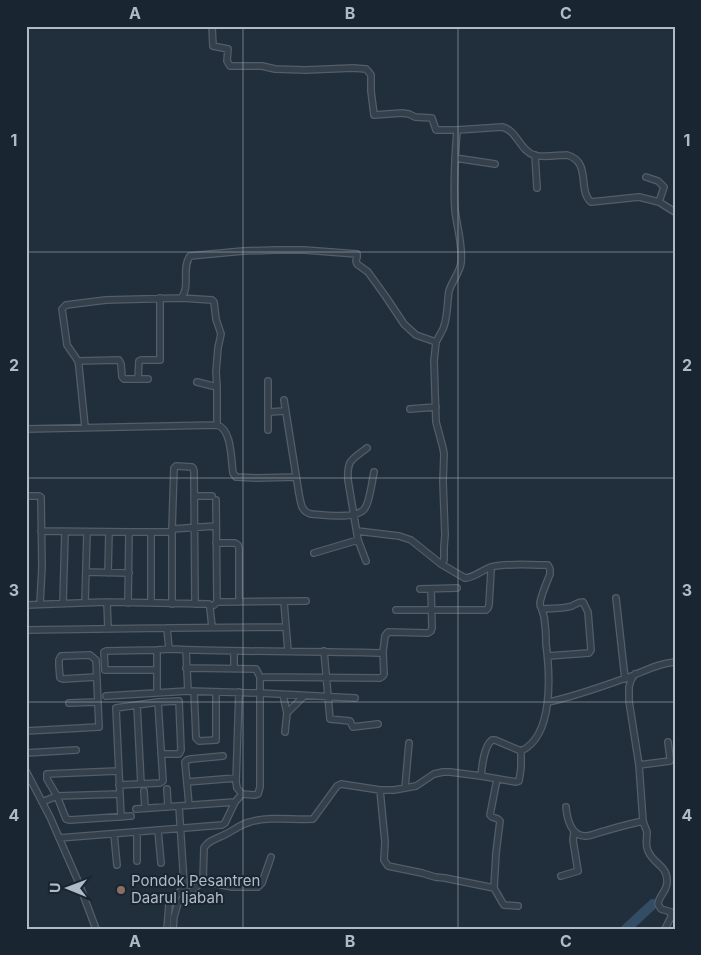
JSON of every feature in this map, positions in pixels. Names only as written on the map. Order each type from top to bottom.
[{"type":"street","points":[[212,26],[213,46],[228,49],[227,61],[230,66],[262,66],[275,69],[305,70],[366,69],[371,75],[374,115],[405,113],[415,117],[432,118],[436,130],[507,128],[522,146],[534,155],[566,155],[576,160],[583,170],[587,196],[591,202],[639,197],[659,202],[675,212]]},
{"type":"street","points":[[442,564],[444,560],[446,531],[443,482],[444,454],[437,428],[434,361],[436,342],[443,328],[452,281],[460,269],[461,263],[461,243],[454,193],[457,130]]},
{"type":"street","points":[[534,155],[536,188]]},
{"type":"street","points":[[455,158],[495,164]]},
{"type":"street","points":[[646,177],[658,181],[664,187],[659,202]]},
{"type":"street","points":[[181,298],[184,294],[186,264],[190,256],[276,250],[356,254],[356,263],[368,272],[383,291],[404,324],[416,335],[436,342]]},
{"type":"street","points":[[138,379],[139,361],[160,360],[160,298]]},
{"type":"street","points":[[85,426],[78,361],[68,345],[62,309],[66,305],[106,300],[160,298],[214,301],[216,319],[221,334],[216,372],[217,425]]},
{"type":"street","points":[[78,361],[119,360],[122,377],[148,379]]},
{"type":"street","points":[[268,381],[268,430]]},
{"type":"street","points":[[197,382],[217,387]]},
{"type":"street","points":[[284,400],[302,509],[306,513],[354,515],[362,511],[366,507],[374,472]]},
{"type":"street","points":[[410,409],[436,407]]},
{"type":"street","points":[[269,412],[286,412]]},
{"type":"street","points":[[26,429],[85,426],[217,425],[222,426],[228,434],[233,473],[236,477],[296,477]]},
{"type":"street","points":[[366,561],[358,540],[348,480],[348,467],[351,459],[367,448]]},
{"type":"street","points":[[172,604],[172,530],[175,466],[194,468],[195,604]]},
{"type":"street","points":[[26,496],[40,496],[42,567],[40,604]]},
{"type":"street","points":[[194,496],[214,498],[217,602]]},
{"type":"street","points":[[41,531],[151,532],[216,526]]},
{"type":"street","points":[[357,531],[399,536],[411,540],[442,564],[465,578],[497,566],[548,565],[550,574],[540,601],[545,624],[549,680],[548,702],[544,718],[534,741],[521,751],[492,740],[488,745],[481,776]]},
{"type":"street","points":[[63,603],[65,532]]},
{"type":"street","points":[[85,603],[87,532]]},
{"type":"street","points":[[108,572],[109,532]]},
{"type":"street","points":[[128,603],[129,532]]},
{"type":"street","points":[[151,532],[151,603]]},
{"type":"street","points":[[314,553],[358,540]]},
{"type":"street","points":[[216,543],[235,543],[238,545],[239,602]]},
{"type":"street","points":[[396,610],[486,610],[489,605],[491,571]]},
{"type":"street","points":[[86,572],[129,573]]},
{"type":"street","points":[[420,589],[457,588]]},
{"type":"street","points":[[260,678],[380,678],[384,674],[384,636],[388,632],[428,633],[431,631],[431,589]]},
{"type":"street","points":[[616,598],[625,679]]},
{"type":"street","points":[[26,605],[107,602],[209,604],[212,627]]},
{"type":"street","points":[[107,602],[108,628]]},
{"type":"street","points":[[210,608],[217,602],[306,602]]},
{"type":"street","points":[[284,602],[288,651]]},
{"type":"street","points":[[542,609],[572,606],[582,602],[588,612],[591,650],[589,653],[548,656]]},
{"type":"street","points":[[26,630],[285,627]]},
{"type":"street","points":[[167,628],[169,649]]},
{"type":"street","points":[[157,670],[105,670],[104,652],[169,649],[383,652]]},
{"type":"street","points":[[157,650],[157,693]]},
{"type":"street","points":[[186,650],[186,668],[191,691],[196,738],[199,741],[216,740],[216,692]]},
{"type":"street","points":[[234,651],[234,668]]},
{"type":"street","points":[[324,651],[329,717],[331,720],[350,721],[353,726],[378,724]]},
{"type":"street","points":[[26,731],[99,727],[96,660],[90,655],[61,656],[59,660],[60,678],[96,677]]},
{"type":"street","points":[[548,702],[570,697],[625,679],[662,663],[675,662]]},
{"type":"street","points":[[186,668],[256,669],[260,678],[260,787],[258,794],[254,795],[242,794],[237,788],[239,692]]},
{"type":"street","points":[[635,674],[629,687],[629,701],[638,765],[643,821],[646,831],[647,850],[666,873],[666,891],[658,904],[661,909],[671,912],[671,917],[665,929]]},
{"type":"street","points":[[106,696],[191,691],[355,698]]},
{"type":"street","points":[[283,695],[287,713],[285,732]]},
{"type":"street","points":[[287,713],[304,696]]},
{"type":"street","points":[[121,817],[116,708],[179,701],[181,750],[179,754],[162,754]]},
{"type":"street","points":[[69,704],[97,702]]},
{"type":"street","points":[[119,785],[160,783],[163,781],[158,702]]},
{"type":"street","points":[[137,705],[141,784]]},
{"type":"street","points":[[638,765],[670,761],[668,742]]},
{"type":"street","points":[[405,788],[409,743]]},
{"type":"street","points":[[26,753],[76,750]]},
{"type":"street","points":[[173,929],[178,903],[202,881],[204,848],[206,844],[228,834],[236,828],[250,822],[262,820],[312,819],[338,786],[342,784],[380,790],[405,788],[416,786],[434,774],[443,772],[516,782],[519,781],[521,751]]},
{"type":"street","points":[[189,805],[185,762],[187,760],[224,756]]},
{"type":"street","points":[[26,771],[59,838],[96,929]]},
{"type":"street","points":[[118,771],[47,774],[47,779],[57,796],[66,819],[131,816]]},
{"type":"street","points":[[187,782],[236,778]]},
{"type":"street","points":[[497,779],[490,815],[500,822],[494,888],[504,905],[518,906]]},
{"type":"street","points":[[167,789],[168,807]]},
{"type":"street","points":[[380,790],[385,863],[392,867],[435,877],[494,888]]},
{"type":"street","points":[[144,791],[145,808]]},
{"type":"street","points":[[42,802],[57,796],[120,794]]},
{"type":"street","points":[[59,838],[222,825],[225,823],[235,802],[242,794]]},
{"type":"street","points":[[136,809],[235,802]]},
{"type":"street","points":[[168,929],[169,904],[184,887],[179,806]]},
{"type":"street","points":[[566,807],[568,819],[574,832],[580,836],[643,821]]},
{"type":"street","points":[[158,830],[161,863]]},
{"type":"street","points":[[137,832],[138,861]]},
{"type":"street","points":[[561,876],[578,871],[573,840],[574,832]]},
{"type":"street","points":[[114,834],[117,865]]},
{"type":"street","points":[[202,881],[232,887],[258,887],[262,883],[271,857]]},
{"type":"waterway","points":[[626,929],[653,904]]},
{"type":"place","name":"Pondok Pesantren Daarul Ijabah","points":[[121,890]]}]
